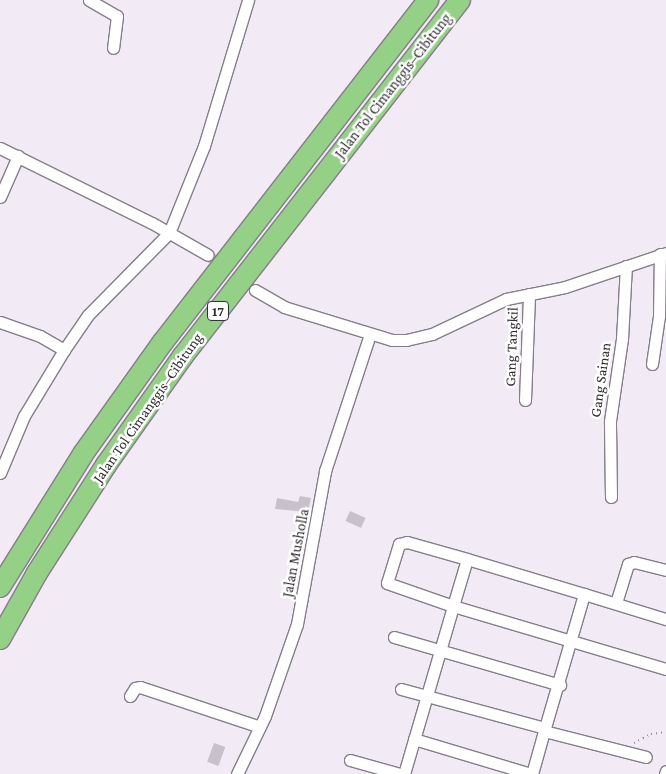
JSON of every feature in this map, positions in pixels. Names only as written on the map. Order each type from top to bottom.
[{"type":"highway","name":"Jalan Tol Cimanggis–Cibitung","points":[[0,587],[83,454],[163,342],[428,0]]},
{"type":"highway","name":"Jalan Tol Cimanggis–Cibitung","points":[[0,639],[37,573],[106,465],[183,356],[460,0]]},
{"type":"street","points":[[89,0],[117,16],[113,48]]},
{"type":"street","points":[[0,473],[24,416],[64,350],[88,315],[169,233],[207,137],[248,0]]},
{"type":"street","points":[[0,148],[18,156],[53,177],[169,233],[208,255]]},
{"type":"street","points":[[0,197],[18,156]]},
{"type":"street","points":[[255,290],[284,307],[370,334],[392,340],[418,338],[497,303],[565,287],[663,254],[659,316],[652,364]]},
{"type":"street","name":"Gang Sainan","points":[[611,497],[610,420],[622,338],[626,266]]},
{"type":"street","name":"Gang Tangkil","points":[[525,400],[529,294]]},
{"type":"street","points":[[0,322],[40,336],[64,350]]},
{"type":"street","name":"Jalan Musholla","points":[[238,774],[260,727],[297,624],[326,472],[370,334]]},
{"type":"street","points":[[666,620],[467,559],[403,542],[399,544],[387,576],[390,586],[453,606],[572,639],[666,669]]},
{"type":"street","points":[[404,774],[467,559]]},
{"type":"street","points":[[616,604],[628,564],[634,562],[666,570]]},
{"type":"street","points":[[414,739],[532,774],[544,730],[560,685],[584,594]]},
{"type":"street","points":[[394,637],[560,685]]},
{"type":"street","points":[[130,696],[134,688],[140,687],[260,727]]},
{"type":"street","points":[[402,689],[646,758]]},
{"type":"street","points":[[350,760],[400,774]]},
{"type":"path","points":[[622,751],[651,734],[666,732]]},
{"type":"building","points":[[300,496],[311,498],[308,512],[275,509],[277,498],[298,502]]},
{"type":"building","points":[[350,511],[366,518],[361,528],[346,521]]},
{"type":"building","points":[[214,743],[225,747],[218,766],[207,762]]},
{"type":"tunnel","points":[[208,255],[246,283]]}]
